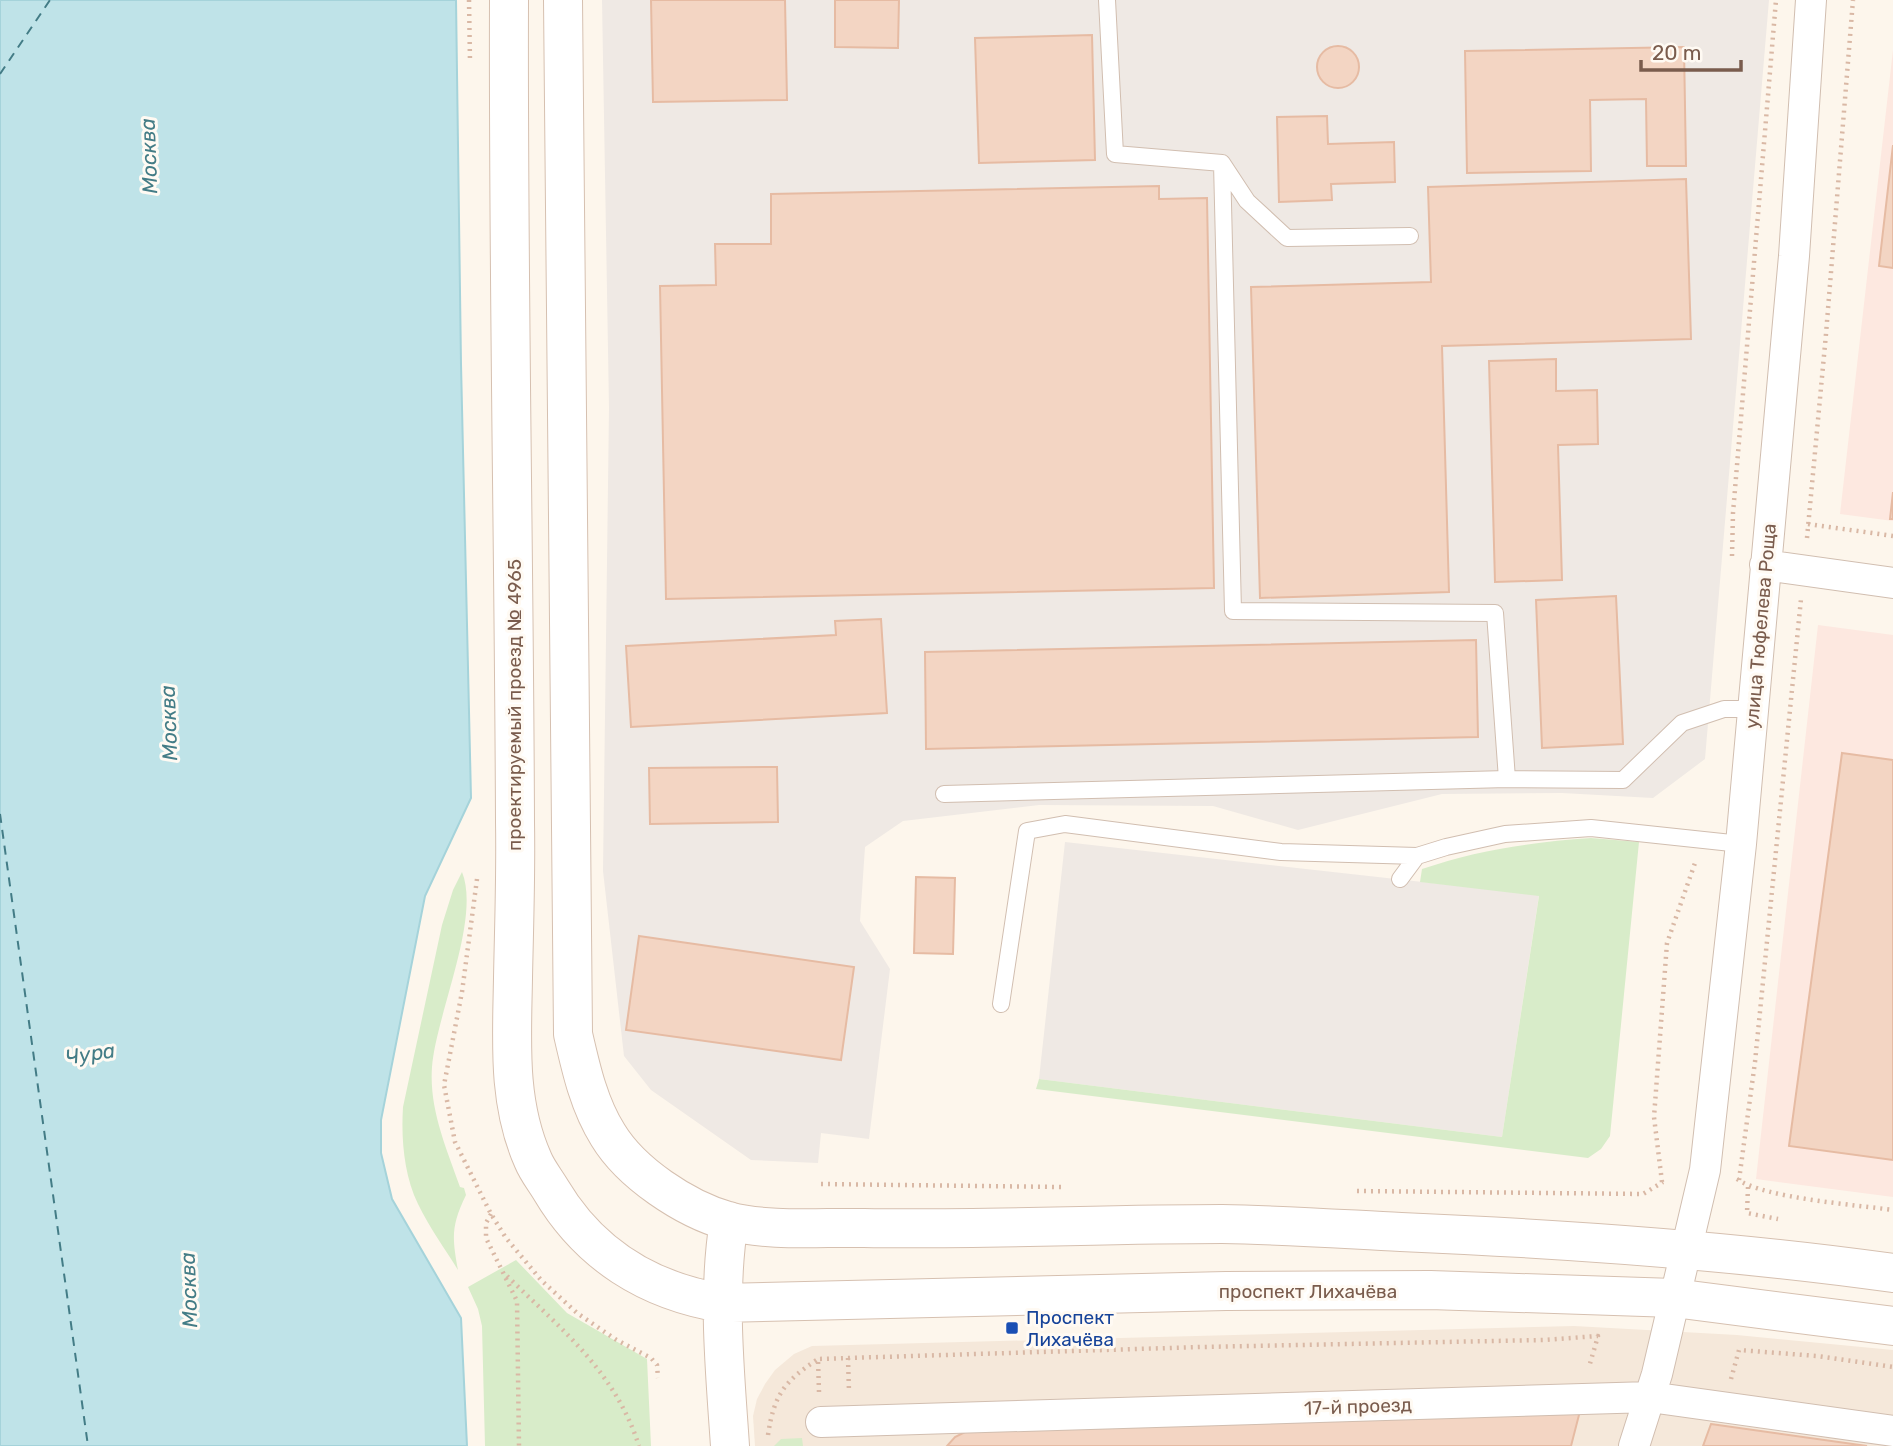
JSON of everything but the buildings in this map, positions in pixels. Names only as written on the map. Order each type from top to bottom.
[{"type":"main road","name":"проектируемый проезд № 4965","points":[[509,0],[516,852],[512,1074],[520,1124],[533,1161],[559,1205],[589,1241],[626,1269],[663,1288],[697,1299],[722,1303]]},
{"type":"main road","points":[[563,0],[573,1034],[584,1084],[608,1136],[639,1171],[668,1194],[729,1221],[767,1226],[938,1229],[1224,1224],[1508,1237],[1686,1249],[1893,1273]]},
{"type":"main road","points":[[729,1221],[723,1261],[722,1303],[730,1446]]},
{"type":"main road","name":"проспект Лихачёва","points":[[722,1303],[1226,1291],[1430,1290],[1674,1298],[1893,1326]]},
{"type":"street","name":"улица Тюфелева Роща","points":[[1634,1446],[1650,1396],[1705,1170],[1741,844],[1794,256],[1811,0]]},
{"type":"street","points":[[1765,565],[1893,583]]},
{"type":"street","name":"17-й проезд","points":[[821,1422],[1650,1396],[1893,1432]]},
{"type":"lane","points":[[1107,0],[1115,154],[1222,163]]},
{"type":"lane","points":[[1222,163],[1247,201],[1287,238],[1410,236]]},
{"type":"lane","points":[[1222,163],[1233,611],[1495,613],[1507,779]]},
{"type":"lane","points":[[944,794],[1507,779],[1623,780],[1682,723],[1724,709],[1753,709]]},
{"type":"lane","points":[[1001,1004],[1027,831],[1065,824],[1281,852],[1417,856],[1505,835],[1591,828],[1741,844]]},
{"type":"lane","points":[[1400,879],[1417,856]]},
{"type":"path","points":[[1732,569],[1733,513],[1776,0]]},
{"type":"path","points":[[1808,524],[1893,536]]},
{"type":"path","points":[[1662,1182],[1654,1117],[1667,943],[1699,850],[1708,840]]},
{"type":"path","points":[[1728,1172],[1748,1186],[1769,1192],[1893,1210]]},
{"type":"path","points":[[1748,1186],[1747,1213],[1790,1221]]},
{"type":"path","points":[[491,1214],[486,1223],[486,1238],[517,1301],[519,1446]]},
{"type":"path","points":[[504,1273],[598,1366],[622,1404],[639,1446]]},
{"type":"path","points":[[769,1446],[772,1408],[781,1390],[792,1377],[818,1360],[1201,1347],[1543,1340],[1598,1336],[1578,1399]]},
{"type":"path","points":[[1724,1407],[1739,1350],[1818,1356],[1893,1367]]},
{"type":"path","points":[[818,1360],[821,1422]]},
{"type":"shaded area","points":[[602,0],[1769,0],[1705,759],[1653,798],[1562,793],[1442,794],[1298,830],[1213,806],[1039,805],[903,821],[865,847],[860,921],[890,969],[869,1139],[821,1133],[818,1163],[751,1160],[651,1090],[624,1056],[603,871],[609,408]]},
{"type":"shaded area","points":[[1893,50],[1893,521],[1840,514]]},
{"type":"shaded area","points":[[1818,625],[1893,635],[1893,1197],[1756,1179]]},
{"type":"shaded area","points":[[1065,842],[1539,895],[1502,1137],[1039,1079]]},
{"type":"shaded area","points":[[1574,1326],[1737,1335],[1893,1350],[1893,1446],[755,1446],[753,1416],[757,1399],[765,1384],[775,1370],[794,1354],[812,1346]]},
{"type":"green space","points":[[1591,838],[1639,842],[1610,1136],[1601,1149],[1588,1158],[1036,1089],[1039,1079],[1502,1137],[1539,896],[1420,882],[1422,869],[1505,848]]},
{"type":"green space","points":[[462,872],[466,892],[466,915],[462,941],[432,1067],[436,1113],[460,1187],[464,1188],[466,1195],[454,1232],[458,1270],[413,1193],[404,1157],[402,1119],[442,925]]},
{"type":"green space","points":[[516,1260],[567,1313],[647,1359],[651,1446],[485,1446],[482,1326],[468,1287]]},
{"type":"green space","points":[[802,1438],[803,1446],[774,1446],[781,1439]]},
{"type":"water","points":[[0,0],[456,0],[471,798],[425,896],[381,1120],[381,1153],[392,1199],[461,1318],[467,1446],[0,1446]]},
{"type":"ferry route","points":[[0,74],[50,0]]},
{"type":"ferry route","points":[[0,814],[88,1446]]},
{"type":"place","name":"Проспект Лихачёва","points":[[1012,1328]]},
{"type":"water label","name":"Москва","points":[[149,156]]},
{"type":"water label","name":"Москва","points":[[169,723]]},
{"type":"water label","name":"Чура","points":[[90,1054]]},
{"type":"water label","name":"Москва","points":[[189,1290]]}]
